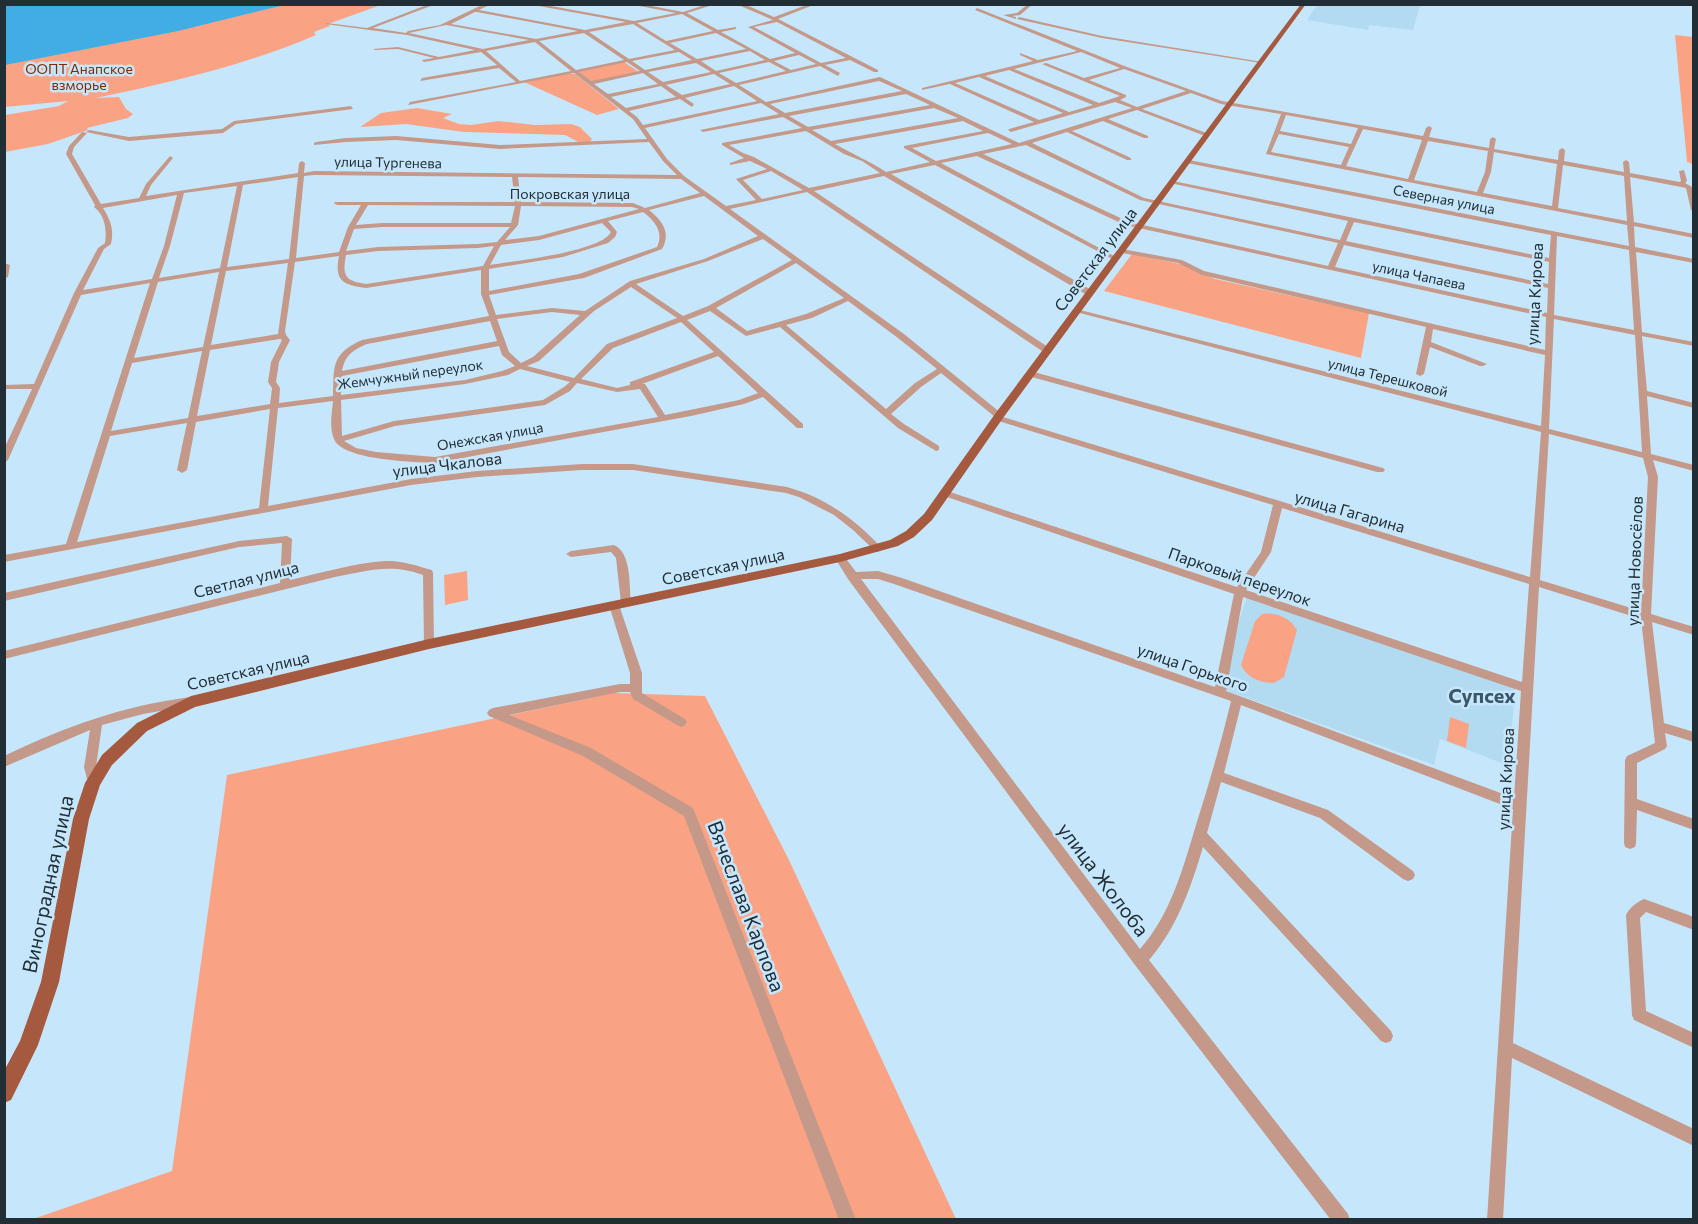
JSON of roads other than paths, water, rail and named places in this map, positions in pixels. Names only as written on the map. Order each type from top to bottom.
[{"type":"main road","name":"Советская улица","points":[[191,702],[429,644],[840,558],[878,549],[910,534],[928,517],[998,417],[1304,4]]},
{"type":"main road","name":"Виноградная улица","points":[[4,1093],[28,1045],[50,982],[81,819],[93,783],[107,760],[142,727],[191,702]]},
{"type":"street","points":[[364,30],[434,4]]},
{"type":"street","points":[[446,24],[456,17],[477,11],[489,4]]},
{"type":"street","points":[[530,4],[633,22],[846,153],[864,160],[1090,293]]},
{"type":"street","points":[[631,4],[683,13],[791,72]]},
{"type":"street","points":[[424,61],[683,13],[714,4]]},
{"type":"street","points":[[738,4],[776,20],[876,71]]},
{"type":"street","points":[[814,4],[750,28],[838,74]]},
{"type":"street","points":[[1018,16],[1031,4]]},
{"type":"street","points":[[979,7],[1007,14],[1005,16],[1008,18],[1018,16],[1063,30],[1261,63]]},
{"type":"street","points":[[979,7],[1081,51],[1229,104],[1681,184],[1689,188],[1694,210]]},
{"type":"street","points":[[477,11],[585,31],[692,105]]},
{"type":"street","points":[[327,24],[396,33],[482,50],[519,82]]},
{"type":"street","points":[[396,33],[446,24],[535,40]]},
{"type":"street","points":[[666,42],[734,28]]},
{"type":"street","name":"улица Гагарина","points":[[535,40],[635,118],[665,160],[682,177],[901,336],[998,417],[1278,505],[1694,631]]},
{"type":"street","points":[[375,49],[398,48],[441,57]]},
{"type":"street","points":[[590,83],[749,50]]},
{"type":"street","points":[[410,104],[678,51]]},
{"type":"street","points":[[924,89],[1042,63],[1081,51]]},
{"type":"street","points":[[608,96],[798,54]]},
{"type":"street","points":[[1011,130],[1124,96],[1022,54]]},
{"type":"street","points":[[625,110],[850,58]]},
{"type":"street","points":[[422,80],[500,66]]},
{"type":"street","points":[[1011,68],[1099,105]]},
{"type":"street","points":[[1084,80],[1125,68]]},
{"type":"street","points":[[981,76],[1070,114]]},
{"type":"street","points":[[642,127],[880,79],[1018,145]]},
{"type":"street","points":[[951,83],[1039,122]]},
{"type":"street","points":[[727,208],[1027,143],[1193,91]]},
{"type":"street","points":[[703,130],[906,92]]},
{"type":"street","points":[[1115,100],[1207,135]]},
{"type":"street","points":[[934,106],[724,144],[732,151],[752,158],[808,190],[1048,351]]},
{"type":"street","points":[[4,460],[78,293],[101,248],[109,241],[108,222],[97,207],[69,154],[71,147],[86,132],[129,139],[178,135],[223,130],[234,123],[351,108]]},
{"type":"street","points":[[1284,114],[1268,153],[1694,236]]},
{"type":"street","points":[[831,143],[963,119]]},
{"type":"street","points":[[1103,119],[1146,137]]},
{"type":"street","points":[[1343,167],[1361,127]]},
{"type":"street","points":[[1411,180],[1430,128]]},
{"type":"street","points":[[1066,130],[1129,159]]},
{"type":"street","points":[[990,132],[906,147],[1119,255],[1180,261],[1202,273],[1548,353]]},
{"type":"street","points":[[1276,132],[1353,146]]},
{"type":"street","points":[[316,144],[396,138],[500,147],[652,140]]},
{"type":"street","points":[[1480,193],[1488,172],[1493,139]]},
{"type":"street","points":[[1027,143],[1142,199],[1552,287]]},
{"type":"street","points":[[1555,208],[1562,150]]},
{"type":"street","name":"улица Чапаева","points":[[976,153],[1127,224],[1550,316],[1694,344]]},
{"type":"street","points":[[142,198],[148,185],[170,158]]},
{"type":"street","points":[[732,164],[752,158]]},
{"type":"street","name":"Северная улица","points":[[1189,162],[1694,261]]},
{"type":"street","name":"улица Новосёлов","points":[[1626,162],[1647,456],[1653,477],[1646,617],[1661,746],[1631,760],[1629,843]]},
{"type":"street","points":[[263,510],[276,388],[272,382],[275,362],[286,340],[282,336],[302,163]]},
{"type":"street","points":[[761,201],[739,179],[772,170]]},
{"type":"street","points":[[1681,184],[1684,181],[1682,171]]},
{"type":"street","name":"улица Тургенева","points":[[97,207],[302,174],[682,177]]},
{"type":"street","points":[[515,175],[518,205],[515,225],[498,244],[485,268],[485,294],[505,353],[521,367],[575,381],[617,390],[642,386],[663,418]]},
{"type":"street","points":[[1173,183],[1554,261]]},
{"type":"street","points":[[182,470],[240,184]]},
{"type":"street","points":[[71,545],[154,282],[168,246],[180,192]]},
{"type":"street","points":[[78,293],[224,269],[343,253],[400,247],[498,244],[548,237],[706,193]]},
{"type":"street","name":"Покровская улица","points":[[337,203],[621,204],[646,209],[664,232],[664,242],[660,248],[581,276],[485,294]]},
{"type":"street","points":[[366,203],[358,211],[351,227],[343,253],[341,272],[344,279],[351,284],[366,286],[561,256],[606,242],[613,237],[614,232],[604,221]]},
{"type":"street","points":[[1331,268],[1352,219]]},
{"type":"street","points":[[351,227],[515,225]]},
{"type":"street","name":"улица Кирова","points":[[1495,1220],[1545,431],[1554,233]]},
{"type":"street","name":"Жемчужный переулок","points":[[107,435],[274,406],[465,382],[521,367],[550,347],[586,313],[631,284],[706,260],[763,236]]},
{"type":"street","points":[[586,313],[552,310],[494,318],[365,342],[351,348],[342,357],[338,374],[336,430],[338,440],[394,424],[545,402],[558,396],[610,346],[680,317],[711,308],[797,260]]},
{"type":"street","points":[[4,277],[6,265]]},
{"type":"street","points":[[631,284],[680,317],[800,426]]},
{"type":"street","points":[[711,308],[747,334],[782,325],[849,298]]},
{"type":"street","name":"улица Терешковой","points":[[1076,311],[1694,468]]},
{"type":"street","points":[[782,325],[901,426],[936,448]]},
{"type":"street","points":[[1420,374],[1431,327]]},
{"type":"street","points":[[130,361],[282,336]]},
{"type":"street","points":[[338,374],[501,343]]},
{"type":"street","points":[[1427,343],[1483,364]]},
{"type":"street","points":[[617,390],[720,352]]},
{"type":"street","points":[[887,412],[918,385],[942,369]]},
{"type":"street","points":[[1031,374],[1380,470]]},
{"type":"street","points":[[4,387],[36,386]]},
{"type":"street","name":"Онежская улица","points":[[338,440],[345,446],[370,453],[417,460],[435,460],[663,418],[741,402],[765,393]]},
{"type":"street","points":[[1643,393],[1694,406]]},
{"type":"street","name":"улица Чкалова","points":[[4,559],[437,478],[559,468],[633,467],[766,485],[806,496],[840,512],[878,549]]},
{"type":"street","name":"Парковый переулок","points":[[944,493],[1527,688]]},
{"type":"street","points":[[1220,693],[1239,592],[1266,552],[1278,505]]},
{"type":"street","points":[[4,597],[239,544],[280,538],[288,539],[285,584]]},
{"type":"street","points":[[572,554],[614,549],[621,558],[620,604],[636,673],[637,696],[681,722]]},
{"type":"street","name":"улица Жолоба","points":[[840,558],[1140,960],[1342,1220]]},
{"type":"street","name":"Светлая улица","points":[[4,655],[285,584],[388,564],[419,569],[428,573],[429,644]]},
{"type":"street","name":"улица Горького","points":[[852,576],[871,575],[898,581],[1237,699],[1520,806]]},
{"type":"street","name":"Вячеслава Карпова","points":[[635,688],[620,688],[493,713],[587,752],[689,812],[848,1220]]},
{"type":"street","points":[[1140,960],[1150,951],[1181,896],[1218,776],[1237,699]]},
{"type":"street","name":"Советская улица","points":[[4,762],[65,734],[97,723],[134,712],[191,702]]},
{"type":"street","name":"Виноградная улица","points":[[93,783],[90,767],[97,723]]},
{"type":"street","points":[[1659,726],[1694,737]]},
{"type":"street","points":[[1218,776],[1324,814],[1408,875]]},
{"type":"street","points":[[1630,802],[1694,825]]},
{"type":"street","points":[[1200,835],[1386,1036]]},
{"type":"street","points":[[1694,924],[1644,905],[1633,915],[1639,1016],[1694,1041]]},
{"type":"street","points":[[1505,1047],[1694,1138]]},
{"type":"water","points":[[5,4],[284,5],[178,31],[5,65]]},
{"type":"district","name":"Супсех","points":[[1482,695]]},
{"type":"park label","name":"ООПТ Анапское взморье","points":[[79,76]]}]
